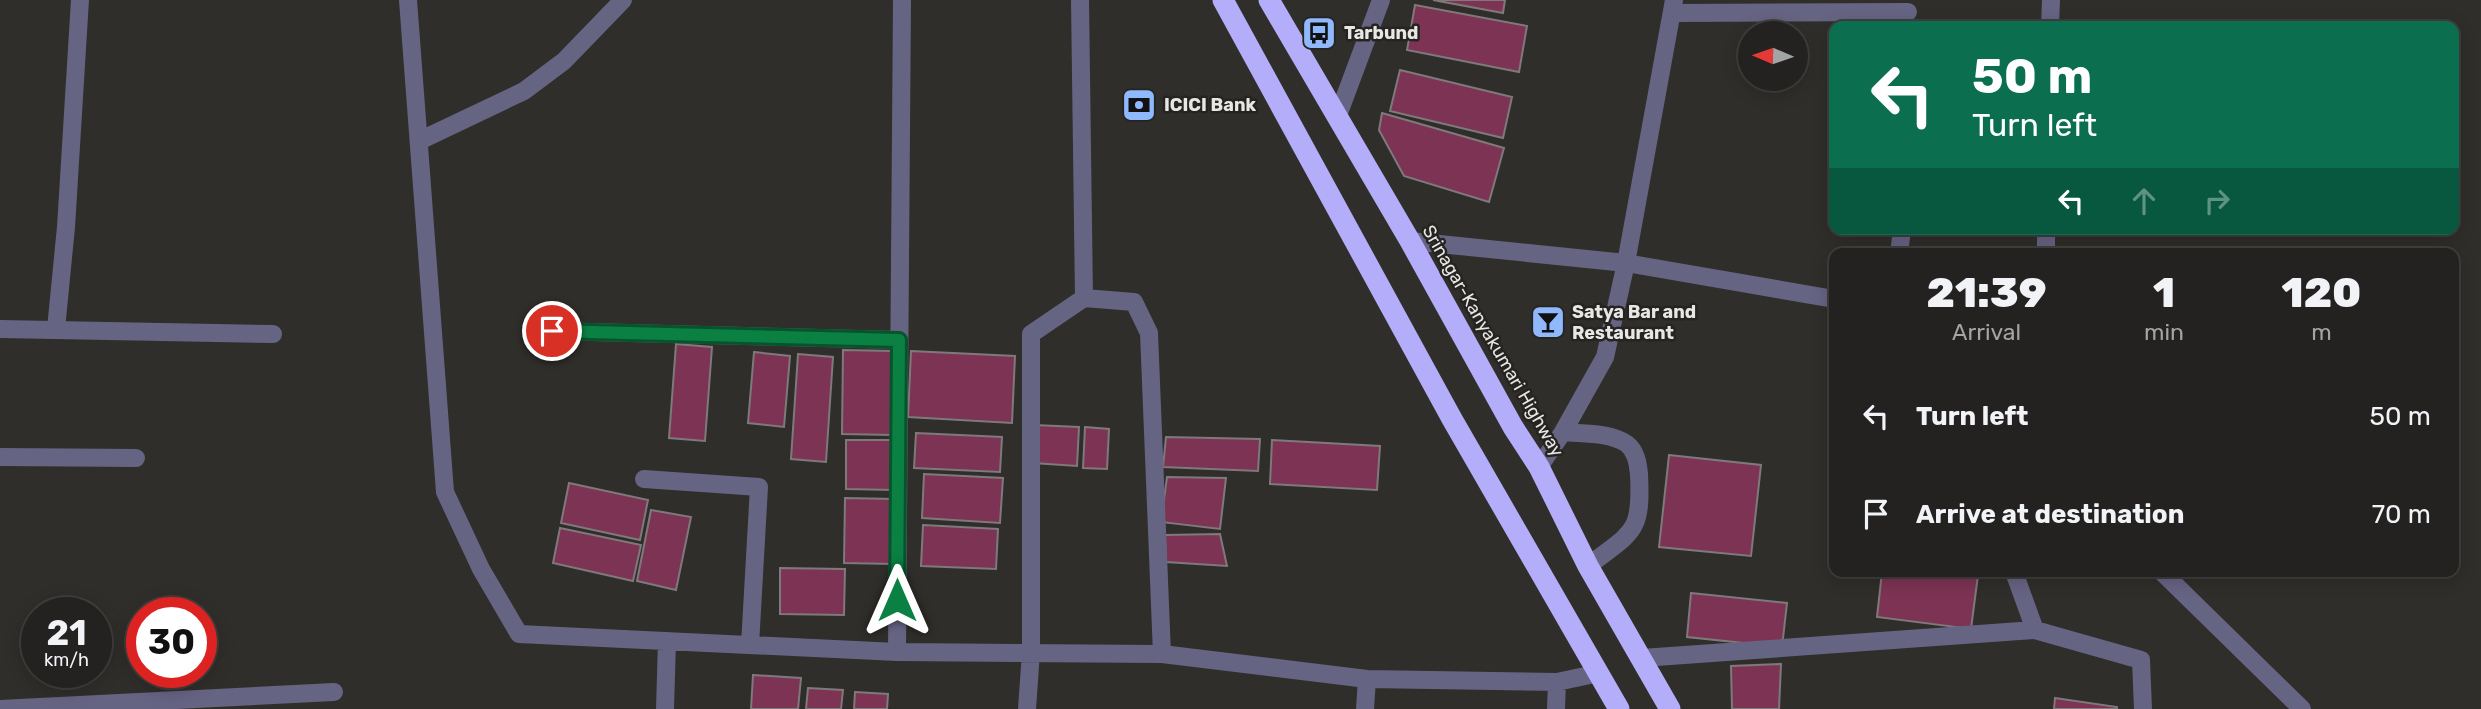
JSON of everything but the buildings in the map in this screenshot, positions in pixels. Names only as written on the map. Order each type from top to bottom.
[{"type":"highway","points":[[1223,0],[1452,419],[1619,709]]},
{"type":"highway","name":"Srinagar-Kanyakumari Highway","points":[[1269,0],[1410,241],[1513,427],[1539,467],[1588,566],[1670,709]]},
{"type":"street","points":[[56,329],[66,227],[80,0]]},
{"type":"street","points":[[408,0],[445,492],[481,569],[519,634],[897,652],[1162,654],[1367,679],[1557,682],[1599,673]]},
{"type":"street","points":[[419,141],[524,91],[564,61],[623,0]]},
{"type":"street","points":[[897,652],[902,0]]},
{"type":"street","points":[[1080,0],[1084,298]]},
{"type":"street","points":[[1337,118],[1381,0]]},
{"type":"street","points":[[2050,21],[2051,0]]},
{"type":"street","points":[[1539,467],[1563,432],[1605,357],[1626,263],[1674,6],[1908,13]]},
{"type":"street","points":[[1410,241],[1626,263],[1829,298]]},
{"type":"street","points":[[1027,709],[1031,652],[1031,334],[1084,298],[1134,302],[1149,334],[1162,654]]},
{"type":"street","points":[[0,329],[273,334]]},
{"type":"street","points":[[552,331],[899,340]]},
{"type":"street","points":[[1563,432],[1608,436],[1629,445],[1638,460],[1638,521],[1626,537],[1588,566]]},
{"type":"street","points":[[0,457],[136,458]]},
{"type":"street","points":[[644,479],[759,487],[750,645]]},
{"type":"street","points":[[2016,577],[2035,630]]},
{"type":"street","points":[[2167,577],[2302,709]]},
{"type":"street","points":[[1642,658],[2035,630],[2141,660],[2143,709]]},
{"type":"street","points":[[665,709],[667,641]]},
{"type":"street","points":[[1365,709],[1367,679]]},
{"type":"street","points":[[1556,709],[1557,682]]},
{"type":"street","points":[[0,709],[334,692]]},
{"type":"place","name":"Tarbund","points":[[1319,33]]},
{"type":"place","name":"ICICI Bank","points":[[1139,105]]},
{"type":"place","name":"Satya Bar and Restaurant","points":[[1548,322]]},
{"type":"route","points":[[552,331],[899,340],[897,600]]}]
